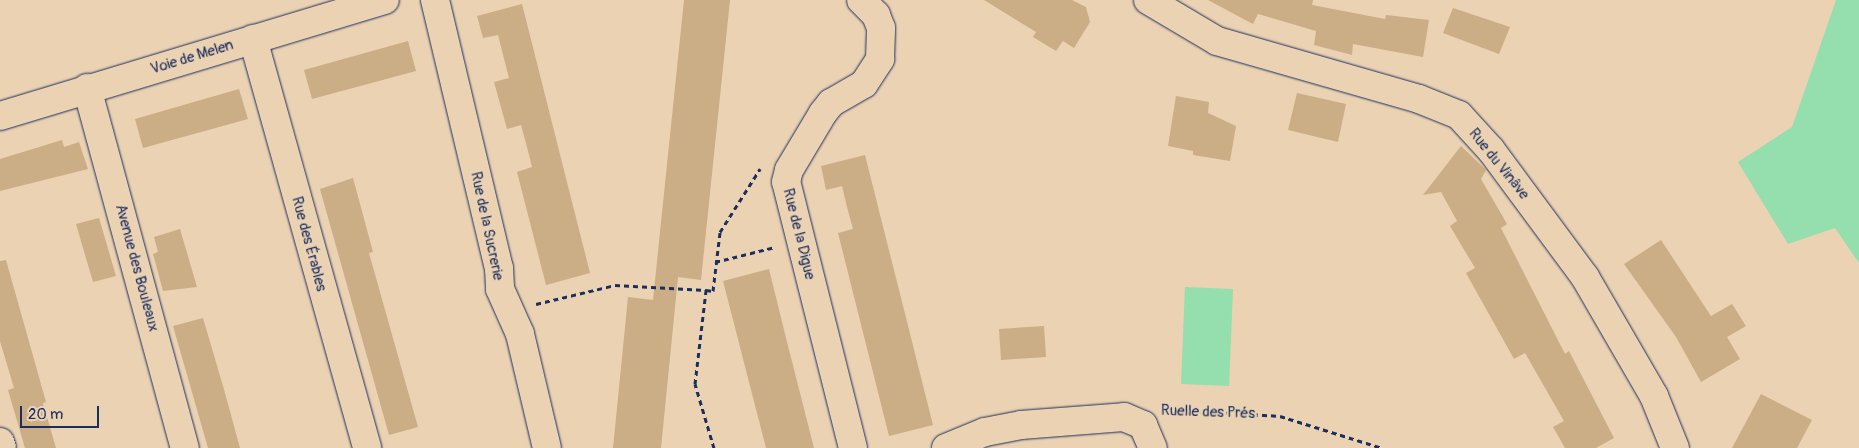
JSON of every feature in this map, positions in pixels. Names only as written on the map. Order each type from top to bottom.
[{"type":"street","name":"Voie de Melen","points":[[0,116],[87,88],[386,0]]},
{"type":"street","name":"Rue de la Sucrerie","points":[[435,0],[499,268],[500,289],[520,334],[547,448]]},
{"type":"street","name":"Rue de la Digue","points":[[853,448],[786,182],[789,170],[827,108],[864,84],[880,59],[881,28],[876,15],[861,0]]},
{"type":"street","name":"Rue du Vinâve","points":[[1148,0],[1217,41],[1419,99],[1459,116],[1491,150],[1585,277],[1654,396],[1675,448]]},
{"type":"street","name":"Rue des Érables","points":[[253,39],[367,448]]},
{"type":"street","name":"Avenue des Bouleaux","points":[[87,88],[185,448]]},
{"type":"street","points":[[946,448],[985,432],[1021,425],[1111,417],[1135,419],[1143,425],[1153,448]]},
{"type":"street","points":[[0,442],[2,448]]},
{"type":"path","points":[[530,306],[616,285],[713,291],[720,232],[762,165]]},
{"type":"path","points":[[715,262],[800,240]]},
{"type":"path","points":[[706,290],[695,384],[714,448]]},
{"type":"path","name":"Ruelle des Prés","points":[[1135,419],[1158,409],[1262,413],[1311,423],[1382,448]]},
{"type":"green space","points":[[1836,0],[1859,0],[1859,263],[1835,228],[1788,244],[1738,162],[1792,127]]},
{"type":"green space","points":[[1185,287],[1233,289],[1229,386],[1181,384]]},
{"type":"building","points":[[684,0],[730,0],[701,280],[678,277],[661,448],[613,448],[628,297],[653,300]]},
{"type":"building","points":[[984,0],[1072,0],[1086,7],[1090,22],[1074,48],[1063,41],[1056,51],[1033,37],[1036,32]]},
{"type":"building","points":[[1208,0],[1313,0],[1312,5],[1385,19],[1386,15],[1429,20],[1423,57],[1353,44],[1352,55],[1314,45],[1316,31],[1258,14],[1253,24]]},
{"type":"building","points":[[522,4],[590,273],[546,285],[517,172],[532,167],[527,147],[521,125],[507,129],[494,82],[509,78],[498,35],[483,38],[477,16]]},
{"type":"building","points":[[1453,8],[1510,27],[1499,54],[1443,33]]},
{"type":"building","points":[[408,41],[416,71],[312,99],[304,70]]},
{"type":"building","points":[[239,89],[248,119],[143,148],[135,119]]},
{"type":"building","points":[[1297,93],[1346,104],[1338,142],[1288,130]]},
{"type":"building","points":[[1176,96],[1209,102],[1208,113],[1236,126],[1230,161],[1193,155],[1193,151],[1168,146]]},
{"type":"building","points":[[62,140],[64,147],[79,142],[88,169],[0,191],[0,159]]},
{"type":"building","points":[[1461,146],[1486,170],[1481,179],[1507,224],[1501,228],[1565,354],[1569,351],[1614,438],[1596,448],[1565,448],[1553,427],[1564,421],[1525,353],[1514,359],[1466,273],[1475,268],[1450,226],[1457,221],[1441,192],[1423,195]]},
{"type":"building","points":[[865,155],[933,425],[889,436],[838,233],[853,229],[842,186],[826,190],[821,166]]},
{"type":"building","points":[[353,178],[373,252],[369,253],[418,427],[389,435],[320,189]]},
{"type":"building","points":[[99,218],[116,276],[93,282],[76,224]]},
{"type":"building","points":[[180,229],[197,287],[163,291],[153,254],[158,252],[154,237]]},
{"type":"building","points":[[1661,240],[1711,316],[1732,304],[1746,326],[1727,337],[1740,359],[1701,382],[1676,337],[1624,264]]},
{"type":"building","points":[[6,260],[46,402],[43,403],[56,448],[25,448],[8,390],[14,388],[0,341],[0,261]]},
{"type":"building","points":[[769,269],[814,448],[766,448],[723,281]]},
{"type":"building","points":[[203,318],[240,448],[208,448],[173,326]]},
{"type":"building","points":[[1044,326],[1046,357],[1001,360],[999,329]]},
{"type":"building","points":[[1761,394],[1812,420],[1797,448],[1732,448]]}]
